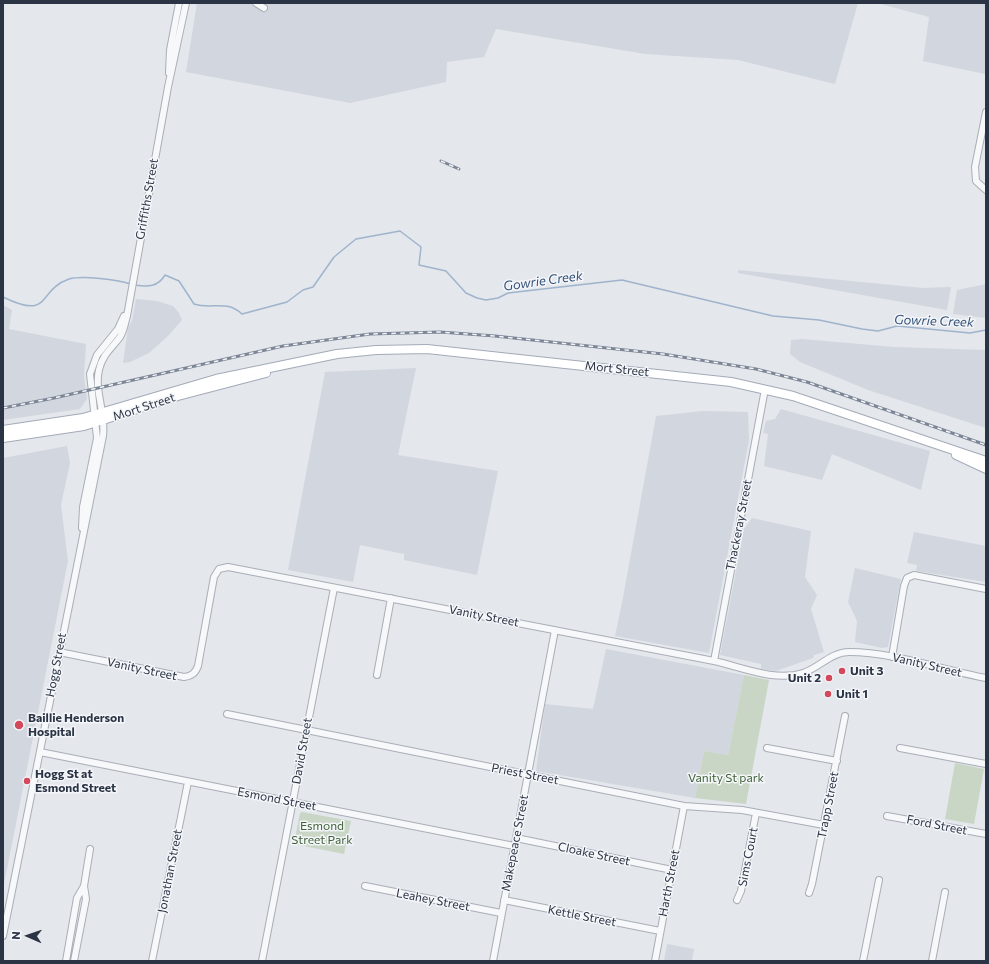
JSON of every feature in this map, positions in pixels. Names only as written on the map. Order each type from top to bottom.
[{"type":"main road","name":"Mort Street","points":[[3,438],[61,431],[216,380],[355,352],[427,349],[694,377],[765,389],[793,396],[986,461]]},
{"type":"main road","name":"Mort Street","points":[[3,430],[94,419]]},
{"type":"main road","name":"Mort Street","points":[[943,447],[986,469]]},
{"type":"street","name":"Griffiths Street","points":[[168,87],[170,50],[179,3]]},
{"type":"street","name":"Griffiths Street","points":[[104,416],[97,382],[99,368],[106,354],[121,336],[127,311],[168,87],[186,3]]},
{"type":"street","points":[[256,3],[264,8]]},
{"type":"street","points":[[986,112],[975,167],[976,181],[986,190]]},
{"type":"street","name":"Griffiths Street","points":[[94,419],[90,374],[102,348],[118,329],[127,311]]},
{"type":"street","name":"Thackeray Street","points":[[714,661],[765,389]]},
{"type":"street","name":"Hogg Street","points":[[3,936],[103,436],[104,416]]},
{"type":"street","name":"Hogg Street","points":[[82,536],[83,507],[97,438],[94,419]]},
{"type":"street","name":"Vanity Street","points":[[59,652],[184,677],[191,676],[198,666],[214,577],[220,569],[228,567],[714,661],[788,677],[804,673],[840,652],[858,652],[892,657],[986,678]]},
{"type":"street","points":[[892,657],[904,586],[908,578],[914,575],[986,588]]},
{"type":"street","name":"David Street","points":[[262,961],[334,588]]},
{"type":"street","points":[[377,675],[391,598]]},
{"type":"street","name":"Makepeace Street","points":[[493,961],[555,630]]},
{"type":"street","name":"Priest Street","points":[[227,714],[684,806],[756,813],[824,825]]},
{"type":"street","name":"Trapp Street","points":[[809,893],[845,716]]},
{"type":"street","points":[[767,748],[837,761]]},
{"type":"street","points":[[900,748],[986,764]]},
{"type":"street","name":"Esmond Street","points":[[40,752],[514,846]]},
{"type":"street","name":"Jonathan Street","points":[[152,961],[188,782]]},
{"type":"street","name":"Harth Street","points":[[655,961],[684,806]]},
{"type":"street","name":"Sims Court","points":[[737,900],[741,891],[756,813]]},
{"type":"street","name":"Ford Street","points":[[887,816],[986,834]]},
{"type":"street","name":"Cloake Street","points":[[516,838],[672,870]]},
{"type":"street","points":[[66,961],[78,898],[84,886],[90,849]]},
{"type":"street","points":[[863,961],[879,880]]},
{"type":"street","points":[[74,961],[86,899],[84,886]]},
{"type":"street","name":"Leahey Street","points":[[364,886],[501,913]]},
{"type":"street","points":[[932,961],[945,892]]},
{"type":"street","name":"Kettle Street","points":[[504,900],[660,931]]},
{"type":"shaded area","points":[[197,3],[858,3],[835,84],[738,60],[645,54],[496,29],[484,57],[447,62],[446,82],[350,103],[186,72]]},
{"type":"shaded area","points":[[877,3],[986,3],[985,74],[923,61],[929,17]]},
{"type":"shaded area","points":[[738,270],[923,288],[951,287],[947,310],[738,273]]},
{"type":"shaded area","points":[[986,284],[986,318],[953,314],[957,290]]},
{"type":"shaded area","points":[[136,299],[157,301],[173,306],[179,313],[182,320],[168,336],[149,353],[130,362],[123,363],[128,328],[132,321]]},
{"type":"shaded area","points":[[3,305],[12,310],[9,329],[86,344],[84,376],[87,399],[80,409],[3,420]]},
{"type":"shaded area","points":[[802,339],[894,347],[986,350],[986,428],[868,390],[800,362],[790,354],[791,340]]},
{"type":"shaded area","points":[[416,368],[398,455],[498,471],[477,575],[404,560],[404,554],[360,545],[353,582],[288,570],[325,372]]},
{"type":"shaded area","points":[[781,409],[930,451],[921,490],[832,454],[822,480],[764,466],[768,434],[763,433],[766,421],[775,419]]},
{"type":"shaded area","points":[[703,411],[748,412],[749,440],[709,653],[615,636],[656,416]]},
{"type":"shaded area","name":"Baillie Henderson Hospital","points":[[67,446],[70,463],[61,505],[68,561],[3,889],[3,458]]},
{"type":"shaded area","points":[[752,518],[811,531],[805,577],[817,595],[811,609],[824,652],[814,655],[813,658],[776,671],[761,669],[761,664],[720,655],[744,529]]},
{"type":"shaded area","points":[[914,532],[986,546],[986,582],[916,571],[917,565],[907,563]]},
{"type":"shaded area","points":[[855,568],[901,579],[888,647],[882,648],[855,642],[857,621],[848,602]]},
{"type":"shaded area","points":[[606,649],[744,675],[728,755],[704,751],[695,798],[536,771],[545,704],[593,709]]},
{"type":"shaded area","points":[[667,944],[694,949],[692,961],[664,961]]},
{"type":"green space","name":"Vanity St park","points":[[744,675],[769,680],[746,804],[695,798],[704,751],[728,755]]},
{"type":"green space","points":[[955,763],[984,769],[974,824],[945,819]]},
{"type":"green space","name":"Esmond Street Park","points":[[302,812],[351,821],[344,854],[294,844],[300,813]]},
{"type":"waterway","name":"Gowrie Creek","points":[[135,285],[144,286],[156,284],[165,275],[179,281],[194,304],[201,306],[230,307],[242,314],[287,302],[303,290],[313,287],[334,257],[356,239],[400,231],[421,247],[419,265],[446,271],[466,293],[486,300],[498,298],[508,293],[622,280],[773,316],[819,320],[862,329],[878,331],[897,326],[970,333],[986,330]]},
{"type":"waterway","name":"Gowrie Creek","points":[[3,297],[19,304],[29,306],[37,305],[59,284],[75,278],[100,278],[131,284]]},
{"type":"railway","points":[[441,161],[459,169]]},
{"type":"railway","points":[[3,408],[54,398],[283,346],[370,334],[440,332],[495,336],[663,354],[756,369],[807,382],[986,445]]},
{"type":"place","name":"Unit 3","points":[[842,671]]},
{"type":"place","name":"Unit 2","points":[[829,678]]},
{"type":"place","name":"Unit 1","points":[[828,694]]},
{"type":"place","name":"Baillie Henderson Hospital","points":[[19,725]]},
{"type":"place","name":"Hogg St at Esmond Street","points":[[27,781]]}]
